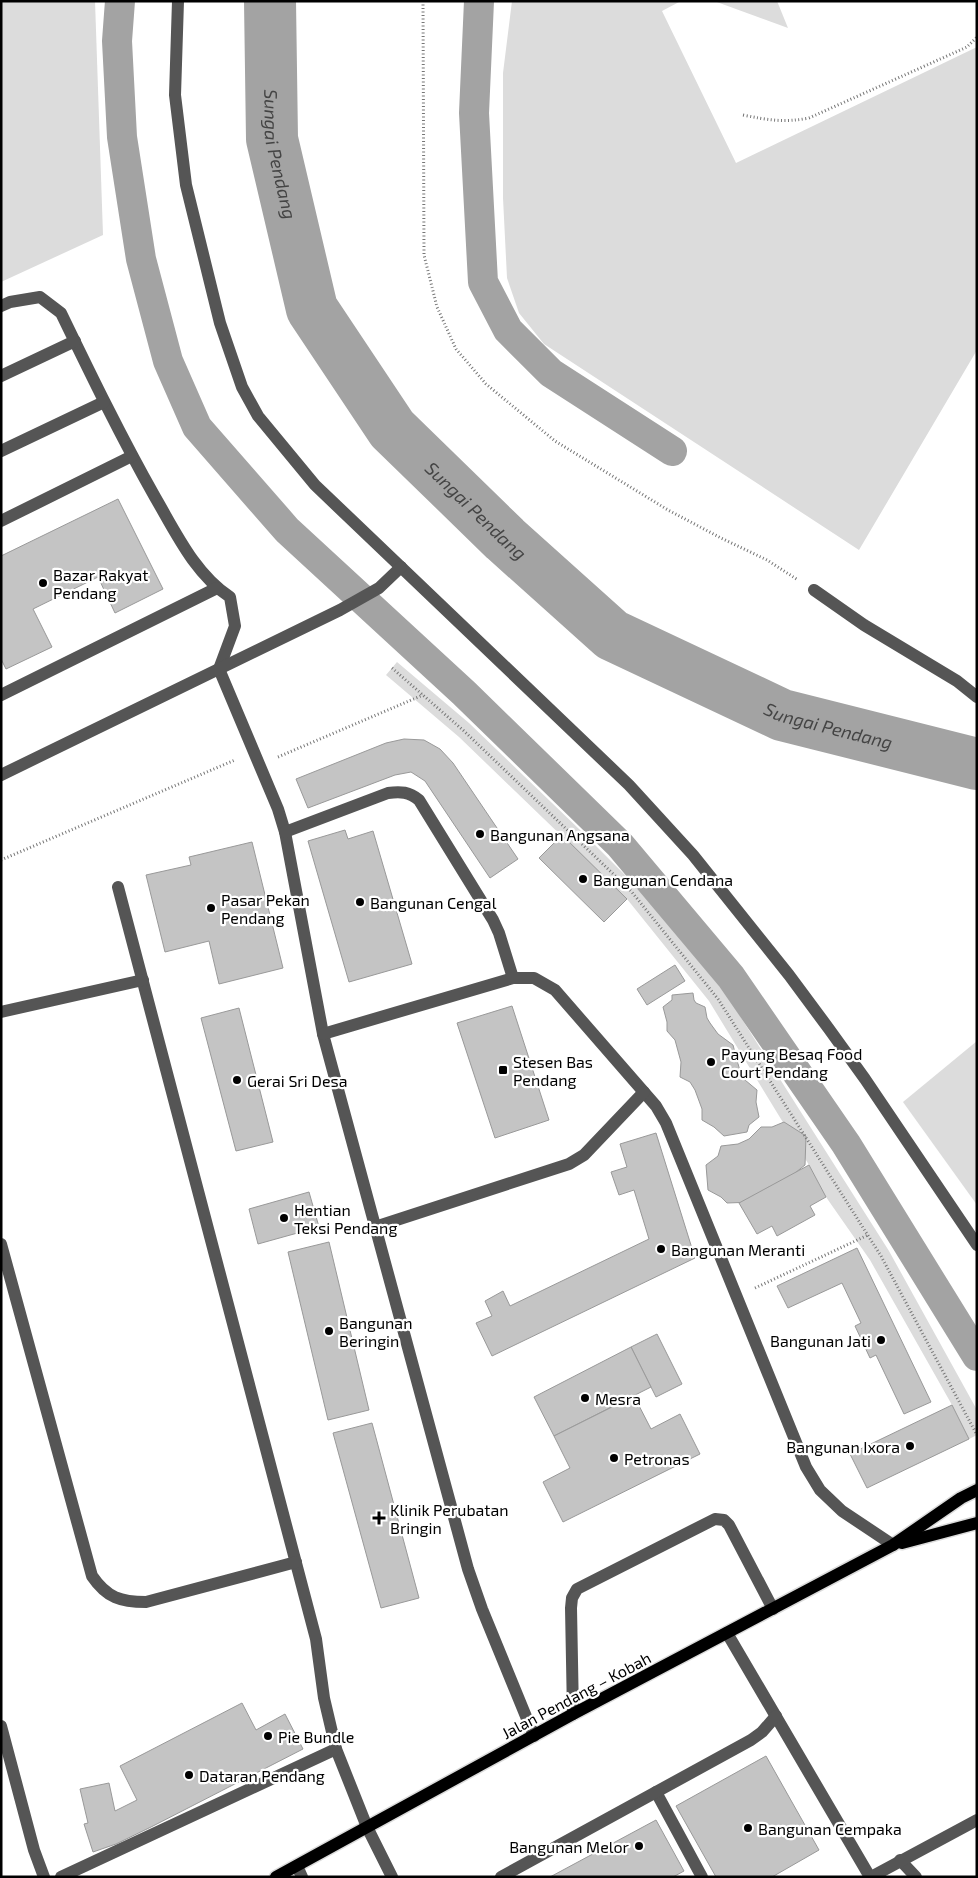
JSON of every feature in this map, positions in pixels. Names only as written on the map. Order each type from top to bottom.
[{"type":"main road","name":"Jalan Pendang – Kobah","points":[[276,1877],[299,1871],[367,1827],[573,1714],[893,1545],[961,1498],[977,1490]]},
{"type":"main road","name":"Jalan Pendang – Kobah","points":[[893,1545],[977,1523]]},
{"type":"street","points":[[178,1],[175,95],[186,185],[220,323],[242,387],[258,416],[315,485],[629,785],[693,855],[789,975],[834,1036],[977,1245]]},
{"type":"street","points":[[1,306],[10,302],[40,297],[61,313],[132,456],[187,553],[217,588],[230,597],[235,626],[219,670],[285,832],[323,1034],[468,1569],[482,1609],[534,1736]]},
{"type":"street","points":[[1,376],[75,341]]},
{"type":"street","points":[[1,451],[104,402]]},
{"type":"street","points":[[1,521],[132,456]]},
{"type":"street","points":[[1,775],[340,610],[379,588],[401,567]]},
{"type":"street","points":[[1,694],[217,588]]},
{"type":"street","points":[[814,590],[864,625],[957,681],[977,697]]},
{"type":"street","points":[[285,832],[388,793],[405,792],[412,794],[419,800],[492,920],[499,933],[513,978]]},
{"type":"street","points":[[118,887],[316,1639],[324,1698],[336,1749],[367,1827],[392,1877]]},
{"type":"street","points":[[323,1034],[513,978],[534,978],[555,990],[656,1106],[666,1123],[806,1467],[820,1490],[842,1511],[893,1545]]},
{"type":"street","points":[[1,1012],[142,980]]},
{"type":"street","points":[[375,1227],[569,1164],[584,1154],[644,1092]]},
{"type":"street","points":[[1,1244],[92,1576],[100,1588],[114,1597],[128,1602],[146,1602],[296,1562]]},
{"type":"street","points":[[573,1714],[571,1608],[572,1598],[577,1590],[715,1519],[724,1520],[729,1525],[773,1609]]},
{"type":"street","points":[[727,1633],[871,1877],[977,1820]]},
{"type":"street","points":[[501,1877],[751,1740],[762,1732],[776,1716]]},
{"type":"street","points":[[1,1726],[34,1850],[44,1877]]},
{"type":"street","points":[[61,1877],[336,1749]]},
{"type":"street","points":[[656,1792],[702,1877]]},
{"type":"street","points":[[900,1860],[916,1877]]},
{"type":"path","points":[[424,1],[424,255],[437,307],[456,349],[486,384],[555,441],[668,510],[767,560],[814,590]]},
{"type":"path","points":[[743,115],[791,122],[809,118],[967,47],[977,37]]},
{"type":"path","points":[[392,668],[464,731],[631,891],[718,999],[881,1256],[977,1434]]},
{"type":"path","points":[[259,765],[422,694]]},
{"type":"path","points":[[1,860],[254,752]]},
{"type":"path","points":[[737,1297],[868,1235]]},
{"type":"shaded area","points":[[1,1],[95,1],[103,235],[1,282]]},
{"type":"shaded area","points":[[512,1],[681,1],[662,11],[736,163],[977,47],[977,350],[859,550],[544,344],[519,313],[507,278],[503,198],[503,73]]},
{"type":"shaded area","points":[[714,1],[777,1],[788,28]]},
{"type":"shaded area","points":[[397,662],[469,723],[639,889],[726,994],[889,1251],[977,1410],[977,1435],[969,1439],[952,1405],[870,1260],[826,1197],[809,1165],[709,1001],[627,899],[459,737],[386,675]]},
{"type":"shaded area","points":[[977,1041],[977,1205],[903,1102]]},
{"type":"building","name":"Bazar Rakyat Pendang","points":[[118,499],[163,589],[115,613],[98,577],[33,609],[52,647],[6,669],[1,659],[1,556]]},
{"type":"building","name":"Bangunan Angsana","points":[[404,739],[424,740],[440,749],[453,763],[518,859],[490,878],[425,781],[411,772],[395,775],[308,808],[296,779],[386,743]]},
{"type":"building","name":"Bangunan Cengal","points":[[345,830],[348,839],[373,831],[412,964],[349,982],[308,841]]},
{"type":"building","name":"Bangunan Cendana","points":[[562,835],[627,899],[604,922],[539,858]]},
{"type":"building","name":"Pasar Pekan Pendang","points":[[252,842],[283,968],[219,984],[209,941],[165,952],[146,875],[191,865],[189,857]]},
{"type":"building","points":[[675,965],[685,981],[647,1005],[637,989]]},
{"type":"building","points":[[693,993],[696,1003],[705,1007],[707,1018],[718,1034],[733,1045],[740,1071],[745,1080],[757,1090],[756,1102],[759,1117],[749,1125],[747,1132],[724,1136],[702,1120],[702,1109],[695,1090],[690,1082],[680,1077],[681,1062],[675,1040],[667,1031],[663,1007],[672,1000],[672,995]]},
{"type":"building","name":"Stesen Bas Pendang","points":[[512,1006],[549,1120],[495,1138],[457,1023]]},
{"type":"building","name":"Gerai Sri Desa","points":[[239,1008],[273,1142],[236,1151],[201,1018]]},
{"type":"building","points":[[784,1122],[806,1136],[805,1165],[795,1173],[792,1180],[769,1187],[760,1193],[754,1202],[727,1203],[721,1197],[708,1190],[706,1165],[718,1156],[721,1146],[738,1144],[749,1139],[761,1127],[772,1127]]},
{"type":"building","name":"Bangunan Meranti","points":[[656,1133],[695,1258],[492,1356],[476,1323],[492,1316],[485,1301],[503,1291],[510,1306],[649,1239],[634,1190],[619,1195],[611,1172],[627,1167],[620,1144]]},
{"type":"building","points":[[809,1165],[826,1197],[810,1206],[815,1215],[777,1236],[772,1226],[757,1234],[739,1203]]},
{"type":"building","name":"Hentian Teksi Pendang","points":[[309,1192],[319,1227],[258,1244],[249,1209]]},
{"type":"building","name":"Bangunan Beringin","points":[[329,1242],[369,1410],[328,1420],[288,1252]]},
{"type":"building","name":"Bangunan Jati","points":[[857,1248],[931,1402],[904,1414],[876,1355],[870,1358],[855,1326],[861,1323],[842,1283],[788,1308],[777,1286]]},
{"type":"building","points":[[657,1334],[682,1384],[656,1397],[631,1347]]},
{"type":"building","points":[[631,1347],[651,1387],[554,1436],[534,1397]]},
{"type":"building","points":[[634,1396],[651,1429],[680,1414],[700,1454],[563,1522],[543,1482],[570,1468],[554,1436]]},
{"type":"building","name":"Bangunan Ixora","points":[[952,1405],[969,1439],[867,1488],[850,1454]]},
{"type":"building","points":[[372,1423],[419,1598],[381,1608],[333,1433]]},
{"type":"building","name":"Dataran Pendang","points":[[242,1703],[256,1730],[285,1714],[303,1749],[151,1827],[116,1844],[93,1852],[84,1824],[88,1823],[80,1789],[109,1783],[115,1811],[137,1800],[120,1766]]},
{"type":"building","name":"Bangunan Cempaka","points":[[766,1756],[819,1850],[772,1877],[716,1877],[676,1806]]},
{"type":"building","name":"Bangunan Melor","points":[[656,1820],[684,1871],[673,1877],[550,1877]]},
{"type":"waterway","points":[[120,1],[117,41],[122,137],[141,259],[168,361],[197,427],[287,530],[464,693],[620,845],[731,977],[846,1144],[977,1356]]},
{"type":"waterway","name":"Sungai Pendang","points":[[270,1],[272,139],[312,309],[392,429],[505,539],[612,635],[782,715],[977,764]]},
{"type":"waterway","points":[[479,1],[474,113],[483,282],[508,330],[551,373],[672,451]]},
{"type":"place","name":"Bazar Rakyat Pendang","points":[[43,583]]},
{"type":"place","name":"Bangunan Angsana","points":[[480,834]]},
{"type":"place","name":"Bangunan Cendana","points":[[583,879]]},
{"type":"place","name":"Bangunan Cengal","points":[[360,902]]},
{"type":"place","name":"Pasar Pekan Pendang","points":[[211,908]]},
{"type":"place","name":"Payung Besaq Food Court Pendang","points":[[711,1062]]},
{"type":"place","name":"Stesen Bas Pendang","points":[[503,1070]]},
{"type":"place","name":"Gerai Sri Desa","points":[[237,1080]]},
{"type":"place","name":"Hentian Teksi Pendang","points":[[284,1218]]},
{"type":"place","name":"Bangunan Meranti","points":[[661,1249]]},
{"type":"place","name":"Bangunan Beringin","points":[[329,1331]]},
{"type":"place","name":"Bangunan Jati","points":[[881,1340]]},
{"type":"place","name":"Mesra","points":[[585,1398]]},
{"type":"place","name":"Bangunan Ixora","points":[[910,1446]]},
{"type":"place","name":"Petronas","points":[[614,1458]]},
{"type":"place","name":"Klinik Perubatan Bringin","points":[[379,1518]]},
{"type":"place","name":"Pie Bundle","points":[[268,1736]]},
{"type":"place","name":"Dataran Pendang","points":[[189,1775]]},
{"type":"place","name":"Bangunan Cempaka","points":[[748,1828]]},
{"type":"place","name":"Bangunan Melor","points":[[639,1846]]}]
